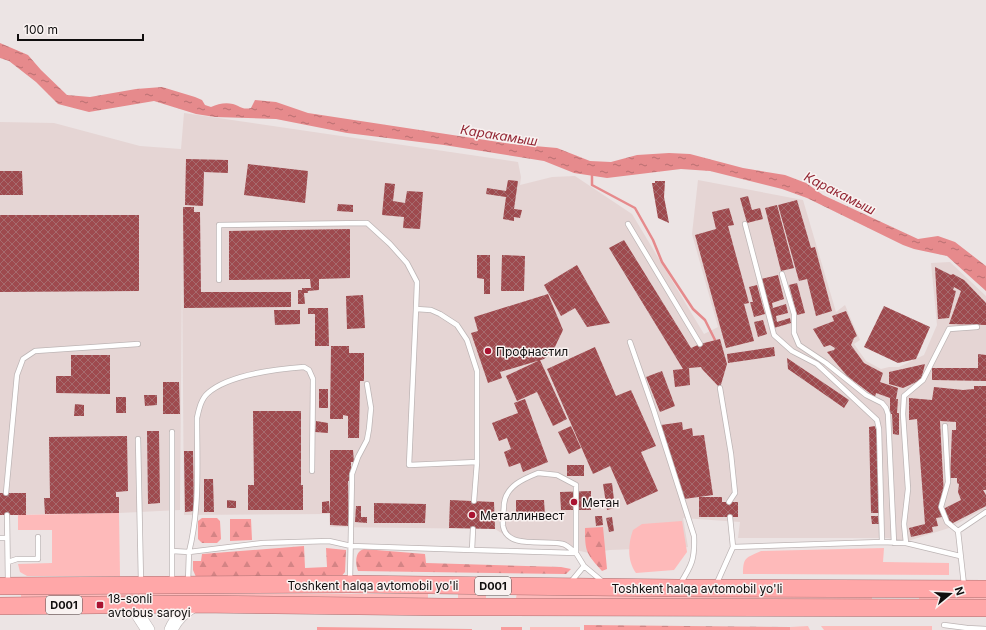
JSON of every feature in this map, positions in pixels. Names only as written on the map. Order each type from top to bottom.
[{"type":"highway","name":"Toshkent halqa avtomobil yo'li","points":[[4,586],[350,584],[678,588],[986,588]]},
{"type":"highway","points":[[444,607],[445,585]]},
{"type":"highway","points":[[4,586],[4,606]]},
{"type":"highway","points":[[505,586],[505,608]]},
{"type":"highway","points":[[896,588],[896,607]]},
{"type":"highway","name":"Toshkent halqa avtomobil yo'li","points":[[4,606],[196,604],[505,608],[986,608]]},
{"type":"main road","points":[[171,630],[173,624],[182,614],[196,604]]},
{"type":"main road","points":[[128,605],[137,613],[148,630]]},
{"type":"lane","points":[[220,280],[219,225],[366,223],[390,244],[407,263],[417,282],[409,465],[477,462]]},
{"type":"lane","points":[[628,224],[700,344]]},
{"type":"lane","points":[[746,224],[774,335],[792,351],[817,364],[876,420],[879,429],[882,542]]},
{"type":"lane","points":[[782,274],[794,314],[794,333],[799,346],[826,362],[866,395],[882,403],[886,408],[888,414],[894,543]]},
{"type":"lane","points":[[416,309],[431,310],[457,325],[466,340],[477,371],[477,462],[474,501]]},
{"type":"lane","points":[[906,543],[904,524],[908,489],[903,414],[904,396],[923,380],[949,329],[978,328]]},
{"type":"lane","points":[[630,342],[694,536],[694,552],[691,567],[678,588]]},
{"type":"lane","points":[[6,493],[17,375],[23,359],[35,351],[138,344]]},
{"type":"lane","points":[[180,585],[194,533],[197,504],[197,418],[199,406],[207,393],[223,383],[270,370],[304,367],[309,370],[313,379],[312,471]]},
{"type":"lane","points":[[350,584],[352,474],[358,457],[367,440],[371,419],[371,408],[367,384]]},
{"type":"lane","points":[[720,388],[731,454],[735,493],[729,502]]},
{"type":"lane","points":[[945,426],[948,482],[941,507],[947,522],[958,531],[964,588]]},
{"type":"lane","points":[[172,432],[172,552],[180,585]]},
{"type":"lane","points":[[138,439],[141,585]]},
{"type":"lane","points":[[576,553],[576,485],[557,475],[538,473],[524,478],[511,488],[505,500],[503,526],[506,534],[516,541],[564,544],[576,553],[584,566],[611,587]]},
{"type":"lane","points":[[958,531],[986,512]]},
{"type":"lane","points":[[4,586],[8,562],[7,515]]},
{"type":"lane","points":[[715,588],[733,547],[730,517]]},
{"type":"lane","points":[[472,550],[473,528]]},
{"type":"lane","points":[[8,562],[17,559],[38,559],[38,537]]},
{"type":"lane","points":[[0,538],[7,538]]},
{"type":"lane","points":[[172,552],[189,552],[263,542],[329,541],[351,546],[576,553]]},
{"type":"lane","points":[[733,547],[882,542],[906,543],[960,556]]},
{"type":"lane","points":[[567,586],[584,566]]},
{"type":"lane","points":[[944,625],[986,629]]},
{"type":"shaded area","points":[[184,113],[518,162],[521,177],[520,185],[552,177],[575,176],[632,214],[704,334],[718,327],[692,234],[698,180],[803,200],[836,312],[845,305],[860,340],[854,344],[866,361],[881,369],[899,367],[924,355],[937,325],[931,263],[950,262],[986,296],[986,508],[949,528],[911,540],[902,541],[888,538],[738,538],[740,522],[683,518],[688,547],[610,550],[589,553],[557,546],[517,543],[495,529],[330,527],[329,514],[184,515],[182,263],[180,510],[119,513],[0,515],[0,122],[54,123],[140,146],[181,149]]},
{"type":"shaded area","points":[[119,513],[120,576],[27,576],[20,572],[18,564],[52,563],[52,530],[18,530],[18,515]]},
{"type":"shaded area","points":[[682,521],[687,552],[674,570],[636,573],[631,563],[629,552],[633,530],[642,524]]},
{"type":"shaded area","points":[[884,548],[883,562],[949,563],[949,575],[743,574],[746,559],[761,551]]},
{"type":"shaded area","points":[[21,593],[428,594],[428,598],[21,598]]},
{"type":"shaded area","points":[[458,593],[486,593],[486,599],[458,599]]},
{"type":"shaded area","points":[[517,593],[872,594],[872,599],[516,598]]},
{"type":"shaded area","points":[[919,594],[986,594],[986,599],[919,599]]},
{"type":"shaded area","points":[[808,626],[810,630],[790,630],[790,627]]},
{"type":"shaded area","points":[[821,626],[932,626],[932,630],[824,630]]},
{"type":"shaded area","points":[[530,627],[580,627],[580,630],[530,630]]},
{"type":"green space","points":[[202,518],[217,518],[220,521],[221,539],[217,543],[202,543],[198,539],[198,521]]},
{"type":"green space","points":[[230,519],[251,519],[252,540],[230,541]]},
{"type":"green space","points":[[603,527],[607,569],[602,571],[590,556],[586,547],[585,528]]},
{"type":"green space","points":[[304,546],[305,568],[327,567],[326,548],[346,550],[345,572],[340,578],[196,577],[193,570],[193,561],[201,561],[202,554]]},
{"type":"green space","points":[[364,549],[425,554],[426,563],[561,567],[571,569],[566,574],[358,571],[356,558],[359,552]]},
{"type":"green space","points":[[584,625],[790,627],[790,630],[584,630]]},
{"type":"green space","points":[[317,627],[472,629],[472,630],[317,630]]},
{"type":"green space","points":[[501,627],[522,627],[522,630],[501,630]]},
{"type":"water","points":[[0,43],[28,55],[67,95],[90,97],[136,89],[162,87],[195,97],[202,100],[205,105],[211,107],[219,104],[230,103],[243,108],[251,108],[255,100],[276,102],[308,113],[512,144],[557,148],[590,161],[611,162],[637,155],[669,153],[690,154],[743,168],[785,175],[806,183],[823,195],[918,239],[938,236],[955,242],[986,266],[986,291],[947,256],[914,249],[903,245],[807,198],[782,189],[710,171],[681,169],[607,178],[574,173],[544,161],[444,145],[347,133],[276,119],[215,117],[196,114],[154,101],[89,112],[58,104],[36,82],[9,61],[0,58]]},
{"type":"building","points":[[186,159],[228,160],[228,173],[204,172],[203,206],[185,205]]},
{"type":"building","points":[[248,164],[308,171],[305,203],[244,195]]},
{"type":"building","points":[[0,171],[22,171],[23,195],[0,195]]},
{"type":"building","points":[[508,180],[518,181],[514,209],[522,210],[520,218],[514,217],[514,221],[503,219],[506,197],[486,194],[487,188],[506,191]]},
{"type":"building","points":[[655,181],[665,181],[664,197],[669,223],[658,218],[652,183],[655,183]]},
{"type":"building","points":[[385,183],[395,184],[393,201],[405,203],[407,191],[423,192],[420,229],[403,228],[404,217],[382,215]]},
{"type":"building","points":[[748,196],[752,210],[760,208],[763,219],[747,223],[740,198]]},
{"type":"building","points":[[797,200],[811,248],[815,247],[832,311],[816,316],[807,279],[799,281],[778,205]]},
{"type":"building","points":[[338,204],[353,205],[353,212],[337,211]]},
{"type":"building","points":[[777,205],[794,268],[781,271],[765,208]]},
{"type":"building","points":[[183,207],[194,207],[194,212],[200,212],[201,292],[291,292],[291,307],[184,308]]},
{"type":"building","points":[[729,208],[734,225],[728,226],[749,303],[744,304],[754,341],[726,348],[695,235],[716,229],[712,212]]},
{"type":"building","points":[[0,215],[139,215],[139,291],[0,292]]},
{"type":"building","points":[[350,229],[350,278],[319,279],[319,290],[304,293],[305,304],[298,304],[298,290],[302,290],[302,288],[311,288],[310,279],[229,280],[229,231]]},
{"type":"building","points":[[624,240],[691,348],[720,339],[727,364],[720,388],[701,367],[689,368],[690,385],[675,387],[673,370],[683,369],[609,248]]},
{"type":"building","points":[[477,255],[490,255],[490,294],[484,294],[484,279],[477,278]]},
{"type":"building","points":[[502,255],[525,256],[524,291],[501,291]]},
{"type":"building","points":[[577,265],[610,323],[587,327],[575,308],[561,316],[544,285]]},
{"type":"building","points":[[935,267],[964,280],[986,303],[986,325],[949,324],[961,291],[954,287],[953,290],[956,291],[949,318],[938,319]]},
{"type":"building","points":[[778,275],[784,299],[772,303],[773,308],[786,304],[788,313],[776,316],[777,322],[790,318],[791,323],[774,328],[761,279]]},
{"type":"building","points":[[797,283],[805,313],[797,315],[789,285]]},
{"type":"building","points":[[757,285],[765,314],[754,317],[750,302],[753,302],[749,287]]},
{"type":"building","points":[[548,294],[563,330],[553,351],[544,359],[500,372],[502,378],[488,383],[471,333],[478,331],[474,317]]},
{"type":"building","points":[[363,295],[365,328],[347,329],[346,296]]},
{"type":"building","points":[[884,306],[930,327],[916,359],[898,363],[864,347]]},
{"type":"building","points":[[308,308],[328,308],[329,346],[315,346],[315,314],[308,314]]},
{"type":"building","points":[[274,310],[300,310],[300,324],[275,325]]},
{"type":"building","points":[[846,311],[857,336],[854,338],[851,345],[864,363],[883,373],[880,382],[898,388],[896,399],[898,399],[897,413],[899,413],[899,435],[893,434],[892,414],[890,414],[890,398],[876,393],[875,397],[847,376],[827,352],[834,350],[835,348],[830,345],[824,347],[813,329],[834,321],[832,316]]},
{"type":"building","points":[[763,320],[767,334],[758,337],[754,322]]},
{"type":"building","points":[[331,346],[349,346],[349,353],[364,353],[364,381],[360,381],[359,438],[348,438],[348,416],[343,415],[343,419],[330,419]]},
{"type":"building","points":[[595,347],[616,396],[631,390],[656,446],[641,452],[658,491],[627,505],[610,466],[593,474],[547,369]]},
{"type":"building","points":[[774,347],[775,356],[728,363],[727,354]]},
{"type":"building","points":[[978,354],[986,355],[986,381],[932,380],[932,368],[978,368]]},
{"type":"building","points":[[71,355],[110,355],[110,394],[56,393],[56,376],[71,376]]},
{"type":"building","points":[[787,358],[849,400],[844,408],[788,369]]},
{"type":"building","points":[[540,360],[567,419],[553,426],[537,392],[517,401],[506,376]]},
{"type":"building","points":[[925,364],[921,380],[903,388],[889,384],[889,372]]},
{"type":"building","points":[[662,371],[675,406],[660,412],[646,377]]},
{"type":"building","points":[[163,382],[179,382],[180,414],[163,414]]},
{"type":"building","points":[[974,386],[986,386],[986,490],[983,490],[986,495],[986,506],[951,524],[943,509],[961,500],[958,492],[959,484],[957,483],[957,478],[950,478],[952,430],[956,430],[956,422],[940,421],[944,496],[940,500],[942,517],[936,518],[938,526],[932,527],[933,532],[911,537],[909,528],[925,524],[917,419],[909,420],[909,398],[932,400],[934,387],[963,390],[974,389]]},
{"type":"building","points":[[319,389],[328,389],[328,408],[319,408]]},
{"type":"building","points":[[144,395],[157,395],[157,405],[145,406]]},
{"type":"building","points":[[116,397],[126,397],[126,413],[116,413]]},
{"type":"building","points":[[525,399],[548,462],[523,472],[520,463],[509,467],[504,452],[511,449],[507,438],[499,441],[492,423],[518,413],[514,403]]},
{"type":"building","points":[[75,404],[84,405],[84,416],[74,416]]},
{"type":"building","points":[[253,411],[301,411],[301,485],[303,485],[303,510],[248,510],[248,485],[254,485]]},
{"type":"building","points":[[316,421],[328,423],[328,433],[315,432]]},
{"type":"building","points":[[682,422],[683,430],[692,428],[693,436],[704,435],[713,495],[684,499],[661,425]]},
{"type":"building","points":[[571,426],[581,448],[569,454],[558,432]]},
{"type":"building","points":[[875,426],[878,436],[879,513],[871,513],[869,427]]},
{"type":"building","points":[[147,431],[159,431],[160,503],[148,504]]},
{"type":"building","points":[[127,436],[128,491],[116,492],[116,497],[119,497],[119,513],[45,514],[44,498],[50,498],[49,437]]},
{"type":"building","points":[[330,450],[353,450],[354,462],[351,462],[351,481],[348,481],[349,526],[330,525]]},
{"type":"building","points":[[184,451],[193,451],[194,511],[185,512]]},
{"type":"building","points":[[567,465],[584,465],[584,476],[567,476]]},
{"type":"building","points":[[204,479],[213,479],[214,512],[204,512]]},
{"type":"building","points":[[612,483],[615,508],[607,510],[603,484]]},
{"type":"building","points":[[591,491],[591,510],[561,510],[560,492]]},
{"type":"building","points":[[0,493],[26,493],[26,515],[0,515]]},
{"type":"building","points":[[699,497],[722,497],[722,502],[738,502],[738,517],[699,517]]},
{"type":"building","points":[[227,500],[236,501],[236,508],[227,508]]},
{"type":"building","name":"Металлинвест","points":[[450,500],[494,502],[495,529],[449,528]]},
{"type":"building","points":[[516,500],[544,500],[545,516],[516,516]]},
{"type":"building","points":[[329,501],[330,513],[322,513],[322,502]]},
{"type":"building","points":[[374,503],[426,504],[425,523],[374,523]]},
{"type":"building","points":[[356,506],[361,506],[361,517],[367,517],[367,523],[355,522]]},
{"type":"building","points":[[595,516],[602,516],[603,525],[596,526]]},
{"type":"building","points":[[871,516],[878,516],[879,524],[872,524]]},
{"type":"building","points":[[612,517],[614,531],[609,532],[606,518]]},
{"type":"waterway","points":[[592,173],[592,185],[635,208],[653,240],[662,262],[693,309],[705,320],[715,340]]},
{"type":"place","name":"Профнастил","points":[[488,351]]},
{"type":"place","name":"Метан","points":[[574,502]]},
{"type":"place","name":"Металлинвест","points":[[472,515]]},
{"type":"place","name":"18-sonli avtobus saroyi","points":[[100,605]]},
{"type":"water label","name":"Каракамыш","points":[[499,135]]},
{"type":"water label","name":"Каракамыш","points":[[840,193]]}]
